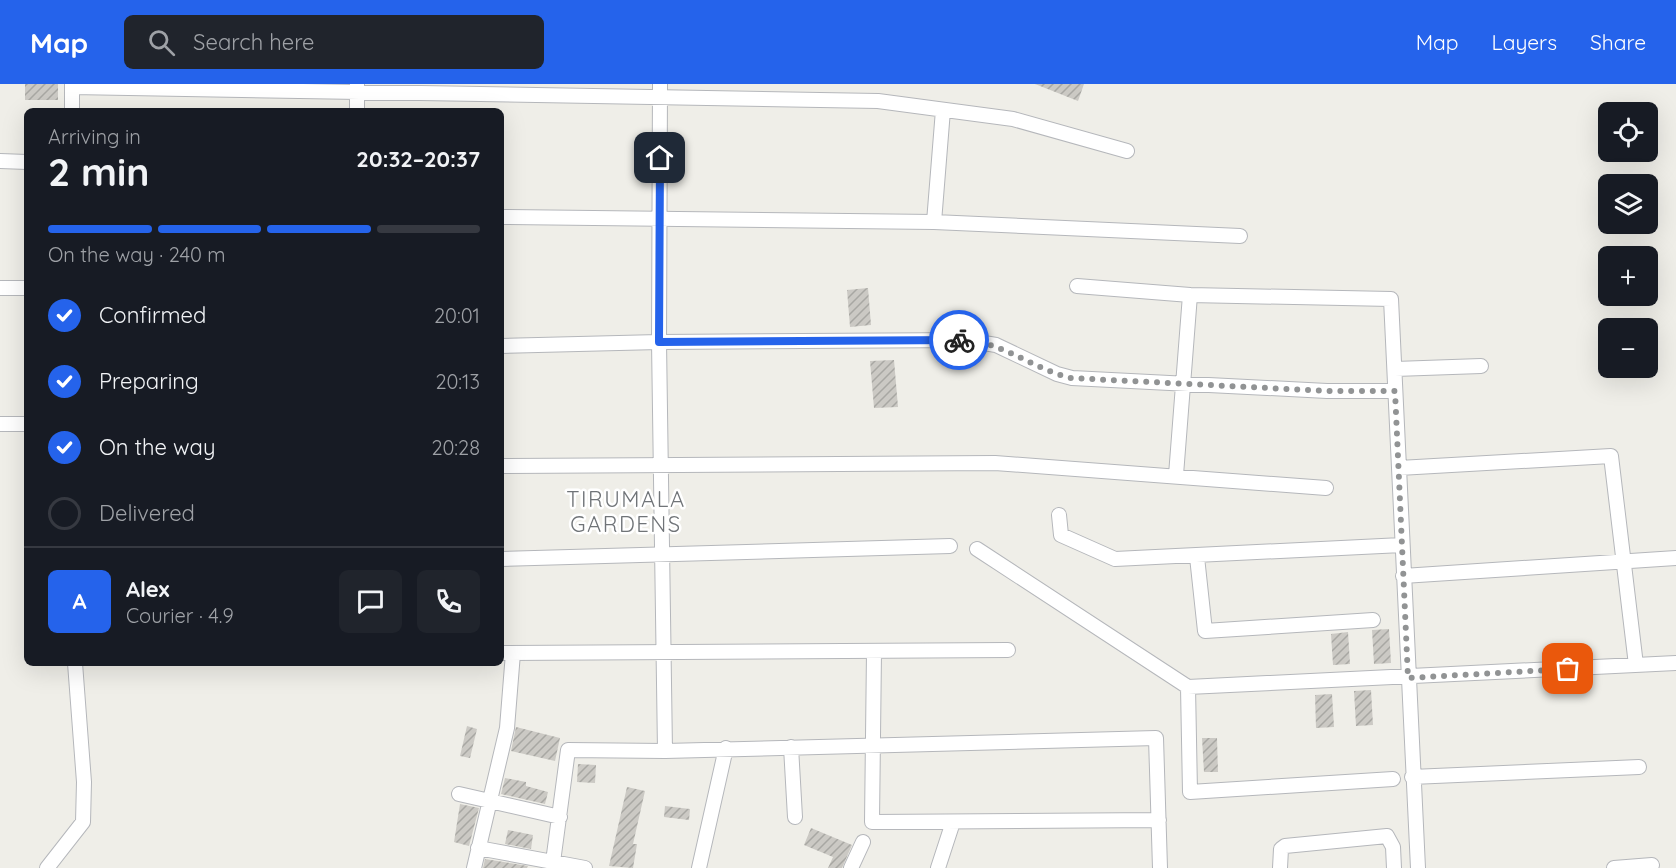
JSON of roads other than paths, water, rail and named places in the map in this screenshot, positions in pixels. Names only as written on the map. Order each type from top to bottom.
[{"type":"street","points":[[72,108],[72,86],[660,90],[878,101],[1013,118],[1127,151]]},
{"type":"street","points":[[357,88],[357,108]]},
{"type":"street","points":[[660,90],[659,342],[666,654],[665,751]]},
{"type":"street","points":[[934,222],[943,110]]},
{"type":"street","points":[[0,161],[24,162]]},
{"type":"street","points":[[504,217],[934,222],[1240,236]]},
{"type":"street","points":[[1077,286],[1190,295],[1391,299],[1418,868]]},
{"type":"street","points":[[0,288],[24,288]]},
{"type":"street","points":[[1176,475],[1181,383],[1190,295]]},
{"type":"street","points":[[504,346],[659,342],[966,340],[996,345],[1057,374],[1071,378],[1327,391],[1395,391]]},
{"type":"street","points":[[1395,369],[1481,366]]},
{"type":"street","points":[[0,424],[24,424]]},
{"type":"street","points":[[1399,468],[1611,456],[1636,665]]},
{"type":"street","points":[[504,466],[661,463],[995,463],[1326,488]]},
{"type":"street","points":[[1059,515],[1061,535],[1115,559],[1402,546]]},
{"type":"street","points":[[504,559],[950,546]]},
{"type":"street","points":[[977,549],[1188,687],[1408,678],[1676,663]]},
{"type":"street","points":[[1197,557],[1205,631],[1373,620]]},
{"type":"street","points":[[1403,576],[1676,558]]},
{"type":"street","points":[[474,868],[488,800],[507,728],[507,653],[666,654],[1008,650]]},
{"type":"street","points":[[874,652],[875,744],[872,822],[1159,820]]},
{"type":"street","points":[[47,868],[83,822],[84,782],[75,666]]},
{"type":"street","points":[[1188,687],[1190,792],[1393,779]]},
{"type":"street","points":[[553,862],[568,750],[665,751],[1156,738],[1160,868]]},
{"type":"street","points":[[791,747],[795,817]]},
{"type":"street","points":[[699,868],[726,748]]},
{"type":"street","points":[[1412,777],[1639,767]]},
{"type":"street","points":[[459,794],[560,817]]},
{"type":"street","points":[[938,868],[953,822]]},
{"type":"street","points":[[1280,868],[1281,849],[1285,846],[1387,837],[1393,847],[1394,868]]},
{"type":"street","points":[[850,868],[862,842]]},
{"type":"street","points":[[478,848],[585,868]]},
{"type":"street","points":[[1614,868],[1653,865]]},
{"type":"district","name":"TIRUMALA GARDENS","points":[[626,512]]}]
